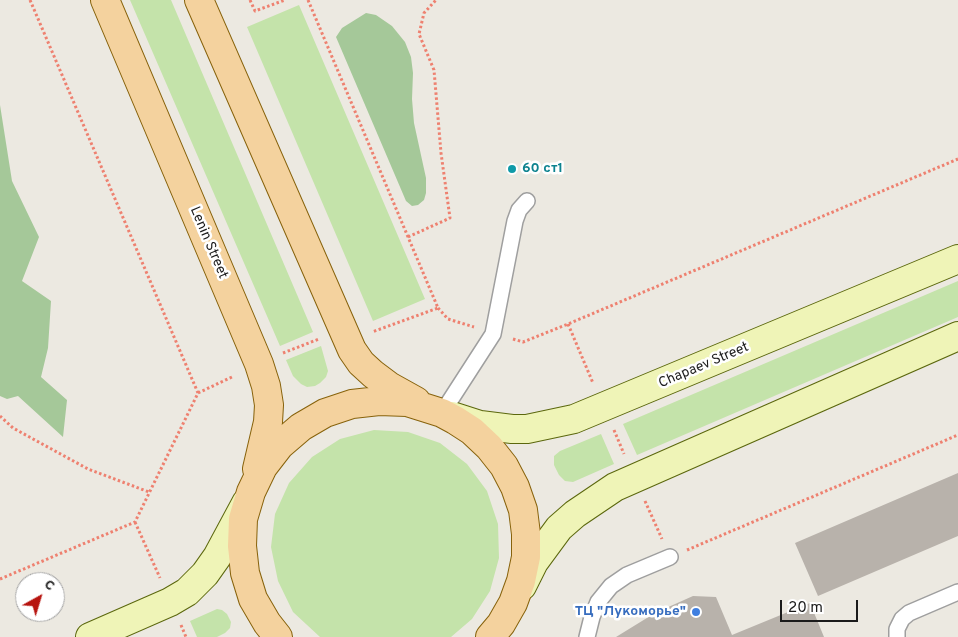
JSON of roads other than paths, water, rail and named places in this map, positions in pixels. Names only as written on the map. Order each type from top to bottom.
[{"type":"main road","name":"Lenin Street","points":[[105,0],[259,364],[267,396],[268,422],[251,492]]},
{"type":"main road","points":[[199,0],[352,350],[361,363],[389,386],[455,420],[472,431],[489,447],[504,466],[515,487],[523,510],[526,557],[521,581],[503,637]]},
{"type":"main road","name":"Chapaev Street","points":[[442,413],[480,425],[512,429],[527,429],[574,419],[958,259]]},
{"type":"main road","points":[[490,637],[501,624],[534,562],[559,528],[575,514],[615,487],[958,336]]},
{"type":"main road","points":[[90,637],[170,602],[187,592],[205,574],[225,543],[263,467],[280,445],[301,427],[325,413],[352,404],[379,400],[407,402],[442,413]]},
{"type":"main road","points":[[251,492],[243,519],[242,546],[245,573],[253,599],[278,637]]},
{"type":"lane","points":[[442,413],[493,334],[515,220],[519,210],[527,201]]},
{"type":"lane","points":[[587,637],[598,602],[611,586],[627,575],[670,557]]},
{"type":"lane","points":[[897,637],[897,629],[909,613],[958,592]]},
{"type":"place","name":"60 ст1","points":[[512,169]]},
{"type":"place","name":"ТЦ \"Лукоморье\"","points":[[696,612]]}]
